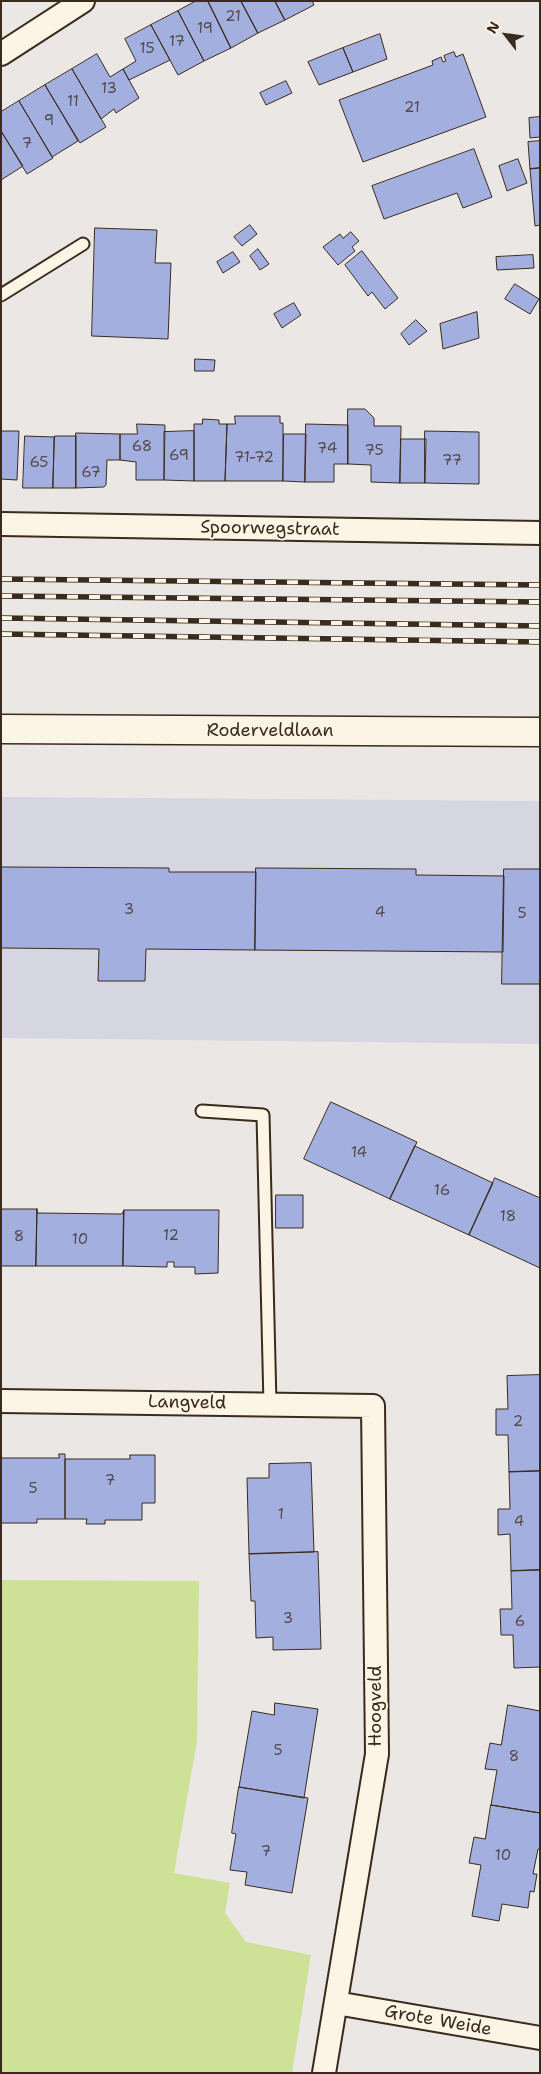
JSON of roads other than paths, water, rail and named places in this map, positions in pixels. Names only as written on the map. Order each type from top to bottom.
[{"type":"street","points":[[1,54],[83,1]]},
{"type":"street","name":"Spoorwegstraat","points":[[1,524],[540,533]]},
{"type":"street","name":"Roderveldlaan","points":[[1,729],[540,732]]},
{"type":"street","name":"Langveld","points":[[1,1401],[373,1406]]},
{"type":"street","name":"Hoogveld","points":[[324,2073],[377,1754],[373,1406]]},
{"type":"street","name":"Grote Weide","points":[[336,2003],[540,2038]]},
{"type":"lane","points":[[1,295],[83,244]]},
{"type":"lane","points":[[202,1111],[263,1115],[270,1404]]},
{"type":"railway","points":[[1,579],[540,585]]},
{"type":"railway","points":[[1,596],[540,602]]},
{"type":"railway","points":[[1,618],[540,626]]},
{"type":"railway","points":[[1,634],[540,642]]}]
